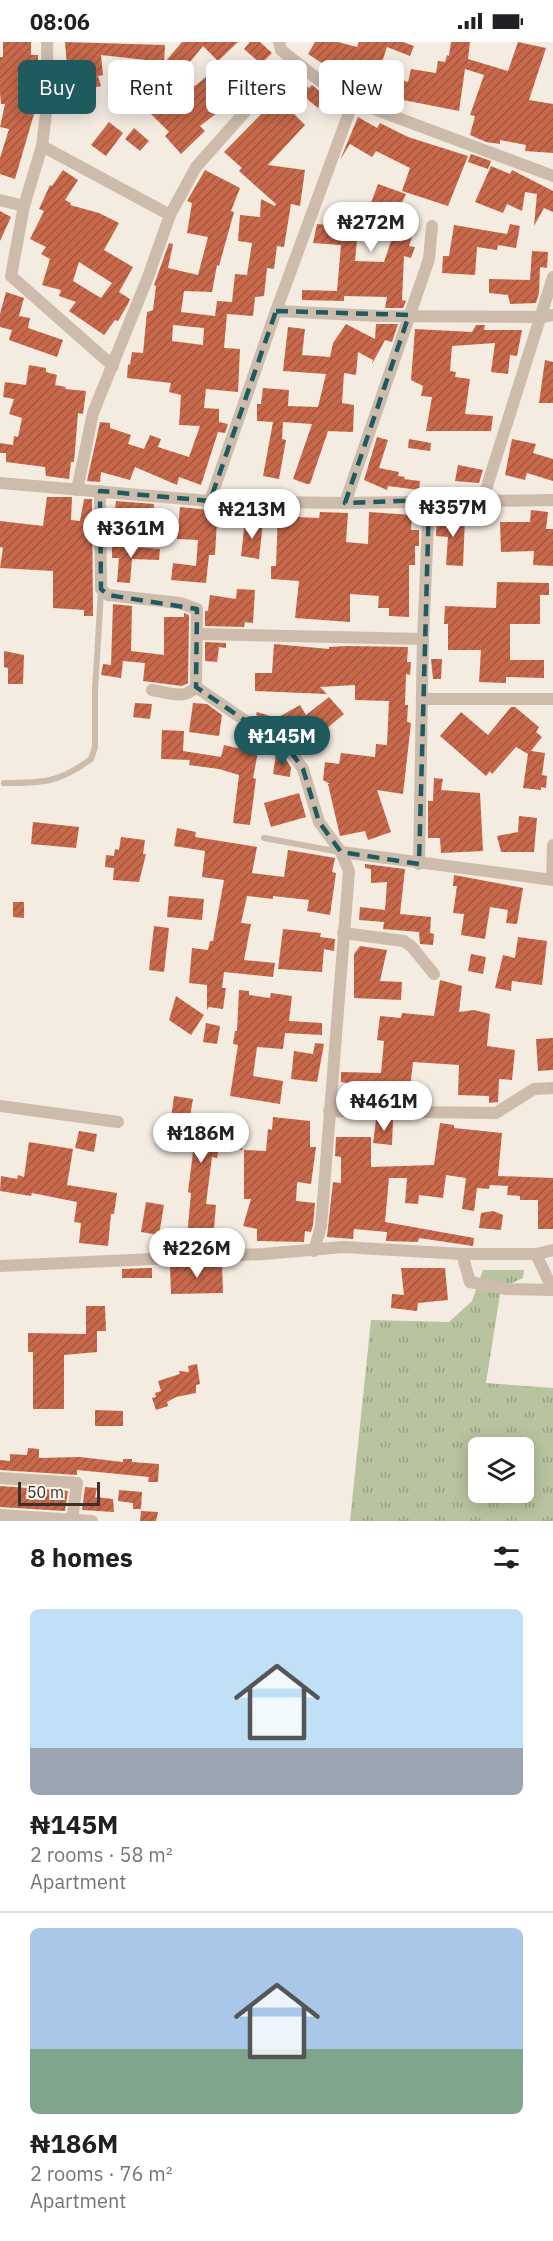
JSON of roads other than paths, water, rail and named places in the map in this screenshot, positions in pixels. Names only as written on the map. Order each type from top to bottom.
[{"type":"street","points":[[47,42],[48,97],[42,146],[24,206],[11,276],[113,366]]},
{"type":"street","points":[[279,42],[281,50],[319,80]]},
{"type":"street","points":[[77,490],[93,413],[170,215],[196,167],[292,59]]},
{"type":"street","points":[[210,501],[276,311],[349,114]]},
{"type":"street","points":[[385,114],[553,176]]},
{"type":"street","points":[[42,146],[170,215]]},
{"type":"street","points":[[0,200],[24,206]]},
{"type":"street","points":[[345,503],[429,259],[432,226]]},
{"type":"street","points":[[483,499],[548,316],[553,278]]},
{"type":"street","points":[[276,311],[548,316]]},
{"type":"street","points":[[0,483],[210,501],[345,503],[483,499],[553,500]]},
{"type":"street","points":[[100,491],[101,589],[108,595],[180,603],[198,609],[196,687],[190,693],[182,696],[152,690]]},
{"type":"street","points":[[419,864],[423,639],[429,500]]},
{"type":"street","points":[[198,634],[423,639]]},
{"type":"street","points":[[196,687],[291,752],[303,769],[319,822],[341,852],[349,872],[321,1226],[314,1251]]},
{"type":"street","points":[[422,699],[553,699]]},
{"type":"street","points":[[341,852],[419,864],[552,879],[553,845]]},
{"type":"street","points":[[343,933],[404,941],[434,974]]},
{"type":"street","points":[[329,1111],[496,1113],[534,1089],[553,1088]]},
{"type":"street","points":[[0,1106],[118,1122]]},
{"type":"street","points":[[0,1266],[314,1251],[343,1247],[462,1254],[536,1254],[553,1251]]},
{"type":"street","points":[[462,1254],[470,1282],[507,1289],[553,1290],[536,1254]]},
{"type":"street","points":[[0,1478],[77,1483],[72,1520]]},
{"type":"street","points":[[0,1515],[30,1519],[92,1521]]},
{"type":"lane","points":[[4,783],[44,783],[59,779],[91,759],[95,747],[95,690],[101,589]]},
{"type":"lane","points":[[264,838],[341,852]]}]
